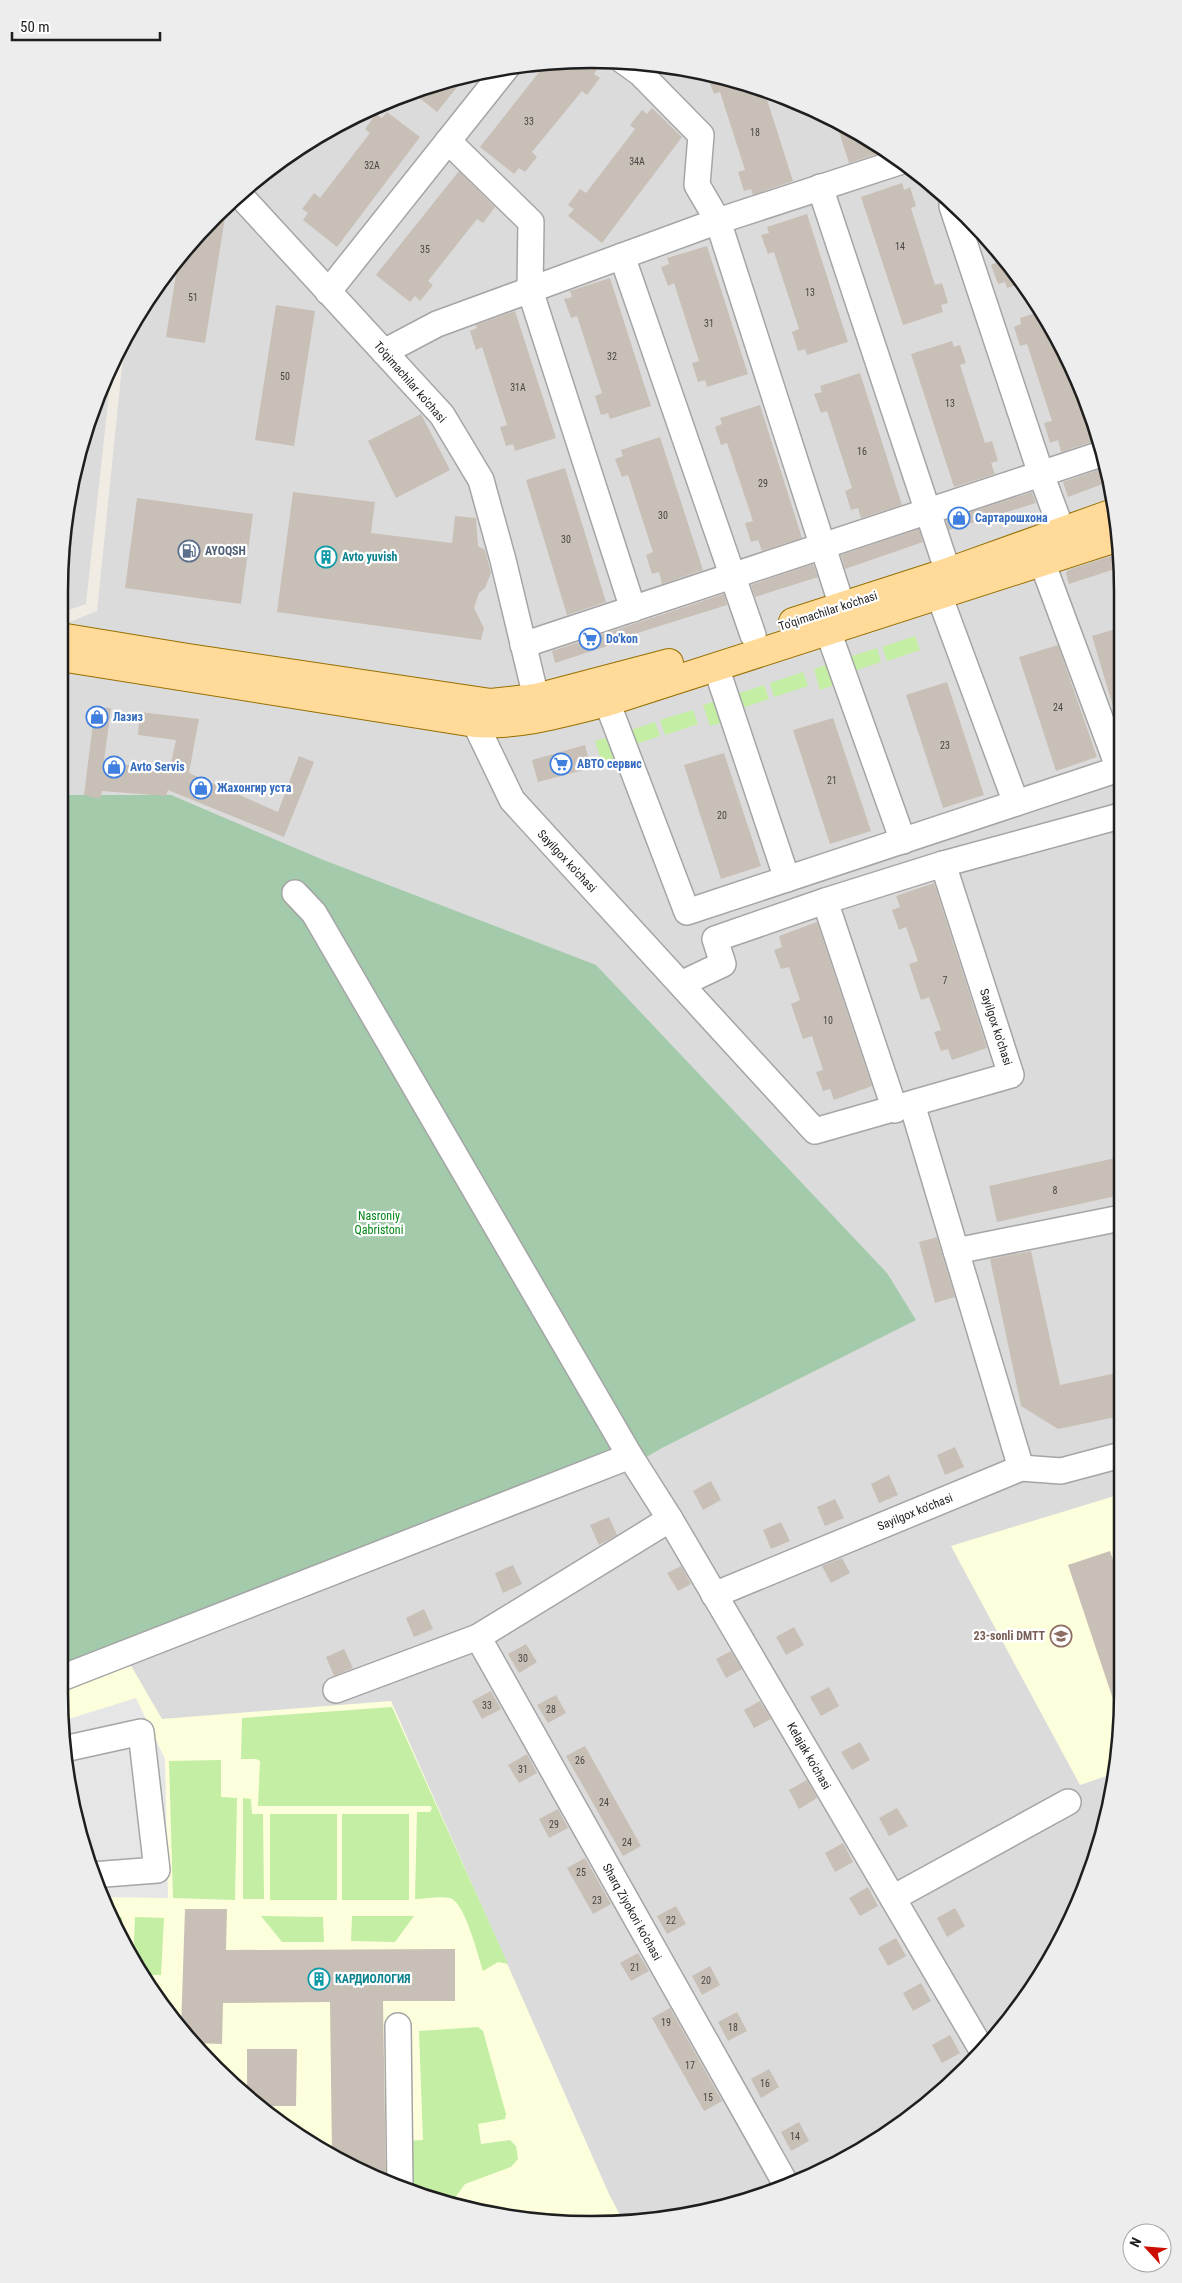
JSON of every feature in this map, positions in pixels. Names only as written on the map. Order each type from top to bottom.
[{"type":"main road","name":"To'qimachilar ko'chasi","points":[[68,638],[479,702],[506,702],[538,708],[606,702],[828,631],[1062,531],[1109,515]]},
{"type":"main road","name":"To'qimachilar ko'chasi","points":[[68,658],[475,723],[506,723],[538,708],[650,669],[842,606],[1042,562],[1111,539]]},
{"type":"street","points":[[641,70],[701,135],[698,185],[718,220],[842,606]]},
{"type":"street","points":[[328,292],[500,76]]},
{"type":"street","points":[[448,141],[531,222],[530,290],[633,609]]},
{"type":"street","points":[[384,352],[437,324],[718,220],[893,164]]},
{"type":"street","points":[[820,187],[928,512],[944,583],[1016,803]]},
{"type":"street","name":"To'qimachilar ko'chasi","points":[[244,199],[442,415],[481,480],[524,645],[538,708]]},
{"type":"street","points":[[955,215],[1041,474],[1062,531]]},
{"type":"street","points":[[622,256],[753,635]]},
{"type":"street","points":[[524,645],[1097,455]]},
{"type":"street","points":[[1042,562],[1114,756]]},
{"type":"street","points":[[828,631],[903,840]]},
{"type":"street","points":[[716,667],[787,879]]},
{"type":"street","points":[[606,702],[687,912],[1114,771]]},
{"type":"street","name":"Sayilgox ko'chasi","points":[[475,723],[512,800],[815,1131],[1011,1075],[943,864]]},
{"type":"street","points":[[681,984],[724,964],[715,939],[825,901],[943,864],[1114,818]]},
{"type":"street","name":"Kelajak ko'chasi","points":[[295,893],[314,913],[632,1460],[670,1519],[978,2044]]},
{"type":"street","points":[[825,901],[904,1107],[956,1251],[1021,1468]]},
{"type":"street","points":[[956,1251],[1114,1219]]},
{"type":"street","name":"Sayilgox ko'chasi","points":[[714,1595],[1021,1468],[1061,1471],[1114,1457]]},
{"type":"street","points":[[68,1676],[632,1460]]},
{"type":"street","points":[[336,1690],[478,1637],[670,1519]]},
{"type":"street","name":"Sharq Ziyokori ko'chasi","points":[[478,1637],[783,2179]]},
{"type":"street","points":[[71,1747],[140,1732],[156,1870],[100,1874]]},
{"type":"street","points":[[893,1898],[1068,1802]]},
{"type":"street","points":[[398,2026],[400,2179]]},
{"type":"shaded area","points":[[557,69],[625,69],[659,72],[726,85],[759,95],[823,121],[882,156],[910,176],[961,221],[1006,272],[1026,300],[1061,359],[1087,423],[1097,456],[1110,523],[1113,557],[1114,1692],[1110,1760],[1097,1827],[1075,1892],[1061,1924],[1026,1983],[985,2037],[936,2086],[882,2127],[823,2162],[759,2188],[726,2198],[659,2211],[625,2214],[591,2216],[523,2211],[456,2198],[423,2188],[359,2162],[329,2145],[300,2127],[246,2086],[197,2037],[176,2011],[156,1983],[121,1924],[95,1860],[85,1827],[72,1760],[68,1692],[68,623],[97,611],[123,355],[156,300],[197,246],[246,197],[272,176],[300,156],[359,121],[423,95],[456,85],[523,72]]},
{"type":"shaded area","points":[[110,384],[86,604],[68,610],[72,523],[85,456]]},
{"type":"shaded area","name":"23-sonli DMTT","points":[[1114,1496],[1114,1692],[1113,1726],[1107,1776],[1080,1785],[951,1546]]},
{"type":"shaded area","points":[[130,1664],[162,1719],[391,1701],[620,2214],[591,2216],[523,2211],[456,2198],[423,2188],[359,2162],[329,2145],[300,2127],[246,2086],[197,2037],[176,2011],[156,1983],[121,1924],[95,1860],[85,1827],[72,1760],[68,1688]]},
{"type":"shaded area","points":[[136,1698],[165,1759],[168,1898],[109,1897],[85,1827],[72,1760],[69,1719]]},
{"type":"green space","points":[[915,636],[920,650],[887,661],[882,647]]},
{"type":"green space","points":[[877,648],[881,662],[848,673],[843,659]]},
{"type":"green space","points":[[832,663],[838,684],[820,690],[814,669]]},
{"type":"green space","points":[[803,672],[808,686],[774,697],[770,683]]},
{"type":"green space","points":[[764,685],[769,699],[736,710],[731,696]]},
{"type":"green space","points":[[722,699],[728,721],[710,726],[703,705]]},
{"type":"green space","points":[[693,710],[698,724],[665,735],[660,720]]},
{"type":"green space","points":[[655,722],[660,736],[627,747],[622,733]]},
{"type":"green space","points":[[613,736],[620,757],[602,763],[595,741]]},
{"type":"green space","name":"Nasroniy Qabristoni","points":[[68,795],[171,795],[321,859],[596,965],[887,1273],[916,1320],[662,1448],[634,1464],[68,1688]]},
{"type":"green space","points":[[392,1707],[508,1964],[498,1962],[483,1971],[466,1919],[456,1902],[446,1897],[415,1899],[417,1812],[430,1812],[432,1808],[430,1806],[258,1806],[260,1761],[256,1759],[241,1759],[242,1718]]},
{"type":"green space","points":[[221,1760],[221,1797],[237,1798],[235,1900],[173,1898],[169,1761]]},
{"type":"green space","points":[[243,1798],[251,1799],[252,1814],[263,1814],[264,1899],[243,1899]]},
{"type":"green space","points":[[270,1814],[337,1814],[337,1900],[270,1900]]},
{"type":"green space","points":[[342,1814],[409,1814],[409,1900],[342,1900]]},
{"type":"green space","points":[[261,1916],[323,1917],[324,1942],[282,1942]]},
{"type":"green space","points":[[352,1916],[414,1916],[395,1942],[351,1941]]},
{"type":"green space","points":[[118,1917],[122,1917],[122,1925]]},
{"type":"green space","points":[[135,1917],[164,1918],[161,1975],[151,1975],[134,1946]]},
{"type":"green space","points":[[478,2027],[483,2031],[506,2114],[505,2119],[478,2124],[481,2144],[510,2140],[516,2146],[518,2159],[511,2167],[465,2184],[455,2198],[406,2182],[404,2141],[423,2140],[419,2031]]},
{"type":"building","points":[[598,68],[594,74],[600,78],[587,95],[582,91],[532,152],[537,157],[525,172],[519,168],[514,174],[480,147],[540,70]]},
{"type":"building","points":[[709,81],[766,98],[793,181],[753,195],[751,189],[744,191],[738,172],[745,170],[720,92],[714,94]]},
{"type":"building","points":[[459,84],[437,112],[418,97]]},
{"type":"building","points":[[652,108],[682,137],[602,243],[568,216],[574,209],[568,205],[580,189],[586,193],[635,129],[630,125],[642,110],[647,114]]},
{"type":"building","points":[[387,112],[420,137],[337,247],[303,220],[308,213],[302,209],[314,193],[320,198],[370,133],[365,129],[376,114],[382,118]]},
{"type":"building","points":[[838,130],[878,154],[849,163]]},
{"type":"building","points":[[459,171],[495,207],[483,223],[477,219],[428,281],[433,285],[420,301],[415,296],[410,302],[376,275]]},
{"type":"building","points":[[902,183],[904,190],[910,187],[916,206],[911,208],[935,285],[942,283],[948,303],[941,305],[943,312],[903,325],[861,197]]},
{"type":"building","points":[[807,214],[848,342],[807,355],[805,349],[798,351],[792,332],[799,329],[774,252],[768,254],[761,235],[769,233],[767,227]]},
{"type":"building","points":[[225,217],[205,343],[166,337],[177,271],[197,246]]},
{"type":"building","points":[[707,246],[748,374],[707,387],[705,380],[698,382],[692,363],[699,361],[674,283],[668,286],[661,267],[669,264],[667,258]]},
{"type":"building","points":[[998,262],[1016,285],[1007,288],[1005,282],[998,284],[991,265]]},
{"type":"building","points":[[610,278],[651,406],[610,419],[608,413],[601,415],[595,396],[602,393],[577,316],[571,318],[564,299],[572,297],[570,291]]},
{"type":"building","points":[[276,305],[315,311],[294,446],[255,440]]},
{"type":"building","points":[[515,311],[556,438],[515,451],[513,444],[506,446],[500,427],[507,425],[482,347],[476,350],[470,331],[477,328],[476,325]]},
{"type":"building","points":[[1034,313],[1044,329],[1061,359],[1075,391],[1093,441],[1061,452],[1058,440],[1050,443],[1044,423],[1052,421],[1027,344],[1020,346],[1014,327],[1021,324],[1020,318]]},
{"type":"building","points":[[952,341],[954,347],[960,345],[966,363],[960,365],[985,443],[992,441],[998,461],[991,463],[995,474],[954,487],[911,354]]},
{"type":"building","points":[[860,373],[902,505],[861,518],[858,508],[851,510],[845,491],[852,488],[827,411],[821,413],[814,394],[822,392],[820,386]]},
{"type":"building","points":[[760,405],[802,538],[762,551],[758,540],[751,542],[745,523],[753,521],[727,443],[721,445],[715,427],[722,424],[720,418]]},
{"type":"building","points":[[421,414],[450,470],[396,498],[368,441]]},
{"type":"building","points":[[660,437],[703,570],[662,584],[659,572],[652,574],[646,555],[653,552],[628,475],[622,477],[615,459],[623,456],[621,450]]},
{"type":"building","points":[[565,468],[606,602],[567,615],[526,480]]},
{"type":"building","points":[[1100,469],[1103,484],[1068,497],[1063,482]]},
{"type":"building","points":[[293,492],[375,502],[371,533],[452,543],[455,516],[476,518],[478,546],[485,550],[491,573],[485,588],[479,593],[474,608],[484,628],[481,640],[277,612]]},
{"type":"building","points":[[1032,492],[1036,503],[949,530],[946,520]]},
{"type":"building","name":"AYOQSH","points":[[137,498],[253,514],[241,604],[125,588]]},
{"type":"building","points":[[919,529],[923,542],[845,569],[841,555]]},
{"type":"building","points":[[1113,557],[1113,570],[1069,584],[1066,573],[1068,570]]},
{"type":"building","points":[[813,564],[818,577],[755,597],[751,585]]},
{"type":"building","points":[[724,594],[727,605],[631,635],[632,638],[555,663],[552,651]]},
{"type":"building","points":[[1114,629],[1114,710],[1092,636]]},
{"type":"building","points":[[1058,645],[1097,757],[1056,771],[1019,657]]},
{"type":"building","points":[[947,682],[984,795],[943,808],[906,695]]},
{"type":"building","name":"Avto Servis","points":[[95,707],[111,708],[104,761],[169,772],[176,740],[138,735],[140,712],[199,719],[189,773],[278,812],[299,756],[314,762],[284,837],[168,790],[166,796],[102,791],[100,799],[84,795]]},
{"type":"building","points":[[833,718],[871,831],[830,844],[793,730]]},
{"type":"building","name":"АВТО сервис","points":[[585,745],[591,768],[538,782],[532,760]]},
{"type":"building","points":[[724,753],[761,866],[721,879],[684,765]]},
{"type":"building","points":[[934,883],[987,1048],[952,1060],[948,1049],[941,1051],[934,1032],[941,1030],[929,997],[921,1000],[909,964],[918,961],[906,927],[899,930],[892,910],[900,907],[896,896]]},
{"type":"building","points":[[817,922],[872,1086],[834,1100],[830,1089],[823,1091],[816,1072],[823,1070],[812,1036],[803,1039],[791,1004],[800,1000],[789,967],[781,969],[774,950],[782,947],[779,936]]},
{"type":"building","points":[[1114,1158],[1114,1197],[997,1222],[989,1186]]},
{"type":"building","points":[[937,1237],[955,1297],[935,1303],[919,1242]]},
{"type":"building","points":[[1031,1251],[1060,1385],[1114,1373],[1114,1417],[1058,1429],[1021,1406],[990,1259]]},
{"type":"building","points":[[955,1447],[964,1467],[945,1475],[937,1455]]},
{"type":"building","points":[[889,1475],[898,1495],[879,1503],[871,1484]]},
{"type":"building","points":[[711,1481],[721,1500],[703,1510],[693,1491]]},
{"type":"building","points":[[835,1499],[844,1518],[825,1526],[817,1507]]},
{"type":"building","points":[[609,1517],[617,1535],[599,1545],[590,1525]]},
{"type":"building","points":[[781,1522],[790,1541],[771,1549],[763,1530]]},
{"type":"building","points":[[1110,1551],[1114,1563],[1114,1701],[1068,1565]]},
{"type":"building","points":[[842,1558],[850,1573],[831,1583],[822,1566]]},
{"type":"building","points":[[513,1565],[522,1584],[503,1593],[495,1573]]},
{"type":"building","points":[[681,1566],[691,1584],[678,1591],[667,1573]]},
{"type":"building","points":[[424,1609],[433,1629],[414,1637],[406,1618]]},
{"type":"building","points":[[794,1627],[804,1645],[786,1655],[776,1637]]},
{"type":"building","points":[[526,1644],[537,1662],[519,1673],[508,1654]]},
{"type":"building","points":[[344,1649],[353,1668],[334,1676],[326,1657]]},
{"type":"building","points":[[731,1651],[742,1669],[726,1678],[716,1659]]},
{"type":"building","points":[[829,1687],[839,1706],[821,1716],[810,1697]]},
{"type":"building","points":[[491,1691],[501,1709],[482,1719],[472,1701]]},
{"type":"building","points":[[556,1695],[566,1713],[548,1723],[537,1705]]},
{"type":"building","points":[[760,1701],[771,1719],[754,1728],[744,1710]]},
{"type":"building","points":[[860,1742],[870,1760],[852,1770],[841,1752]]},
{"type":"building","points":[[585,1746],[641,1846],[623,1856],[566,1756]]},
{"type":"building","points":[[527,1754],[537,1773],[519,1783],[508,1765]]},
{"type":"building","points":[[807,1780],[817,1798],[799,1809],[789,1790]]},
{"type":"building","points":[[897,1808],[908,1826],[889,1836],[879,1818]]},
{"type":"building","points":[[558,1809],[568,1828],[549,1838],[539,1819]]},
{"type":"building","points":[[843,1843],[853,1862],[835,1872],[825,1853]]},
{"type":"building","points":[[585,1858],[611,1904],[593,1914],[567,1868]]},
{"type":"building","points":[[868,1887],[878,1906],[860,1916],[849,1898]]},
{"type":"building","points":[[676,1906],[686,1924],[667,1934],[657,1916]]},
{"type":"building","points":[[955,1908],[965,1926],[947,1937],[937,1918]]},
{"type":"building","name":"КАРДИОЛОГИЯ","points":[[185,1909],[227,1909],[226,1950],[455,1949],[455,2001],[383,2001],[386,2174],[359,2162],[332,2147],[330,2002],[223,2003],[222,2044],[203,2043],[181,2018]]},
{"type":"building","points":[[896,1938],[906,1956],[888,1966],[878,1948]]},
{"type":"building","points":[[638,1953],[649,1971],[631,1981],[620,1963]]},
{"type":"building","points":[[710,1966],[720,1985],[702,1995],[692,1976]]},
{"type":"building","points":[[921,1983],[931,2001],[913,2011],[903,1993]]},
{"type":"building","points":[[670,2008],[722,2101],[704,2111],[652,2018]]},
{"type":"building","points":[[737,2012],[747,2031],[728,2041],[718,2022]]},
{"type":"building","points":[[950,2035],[960,2053],[942,2063],[932,2045]]},
{"type":"building","points":[[247,2049],[297,2049],[296,2106],[271,2106],[247,2087]]},
{"type":"building","points":[[769,2069],[779,2087],[761,2098],[751,2079]]},
{"type":"building","points":[[799,2122],[809,2141],[791,2151],[781,2132]]},
{"type":"place","name":"Сартарошхона","points":[[959,518]]},
{"type":"place","name":"AYOQSH","points":[[189,551]]},
{"type":"place","name":"Avto yuvish","points":[[326,557]]},
{"type":"place","name":"Do'kon","points":[[590,639]]},
{"type":"place","name":"Лазиз","points":[[97,717]]},
{"type":"place","name":"АВТО сервис","points":[[561,764]]},
{"type":"place","name":"Avto Servis","points":[[114,767]]},
{"type":"place","name":"Жахонгир уста","points":[[201,788]]},
{"type":"place","name":"23-sonli DMTT","points":[[1061,1636]]},
{"type":"place","name":"КАРДИОЛОГИЯ","points":[[319,1979]]}]
